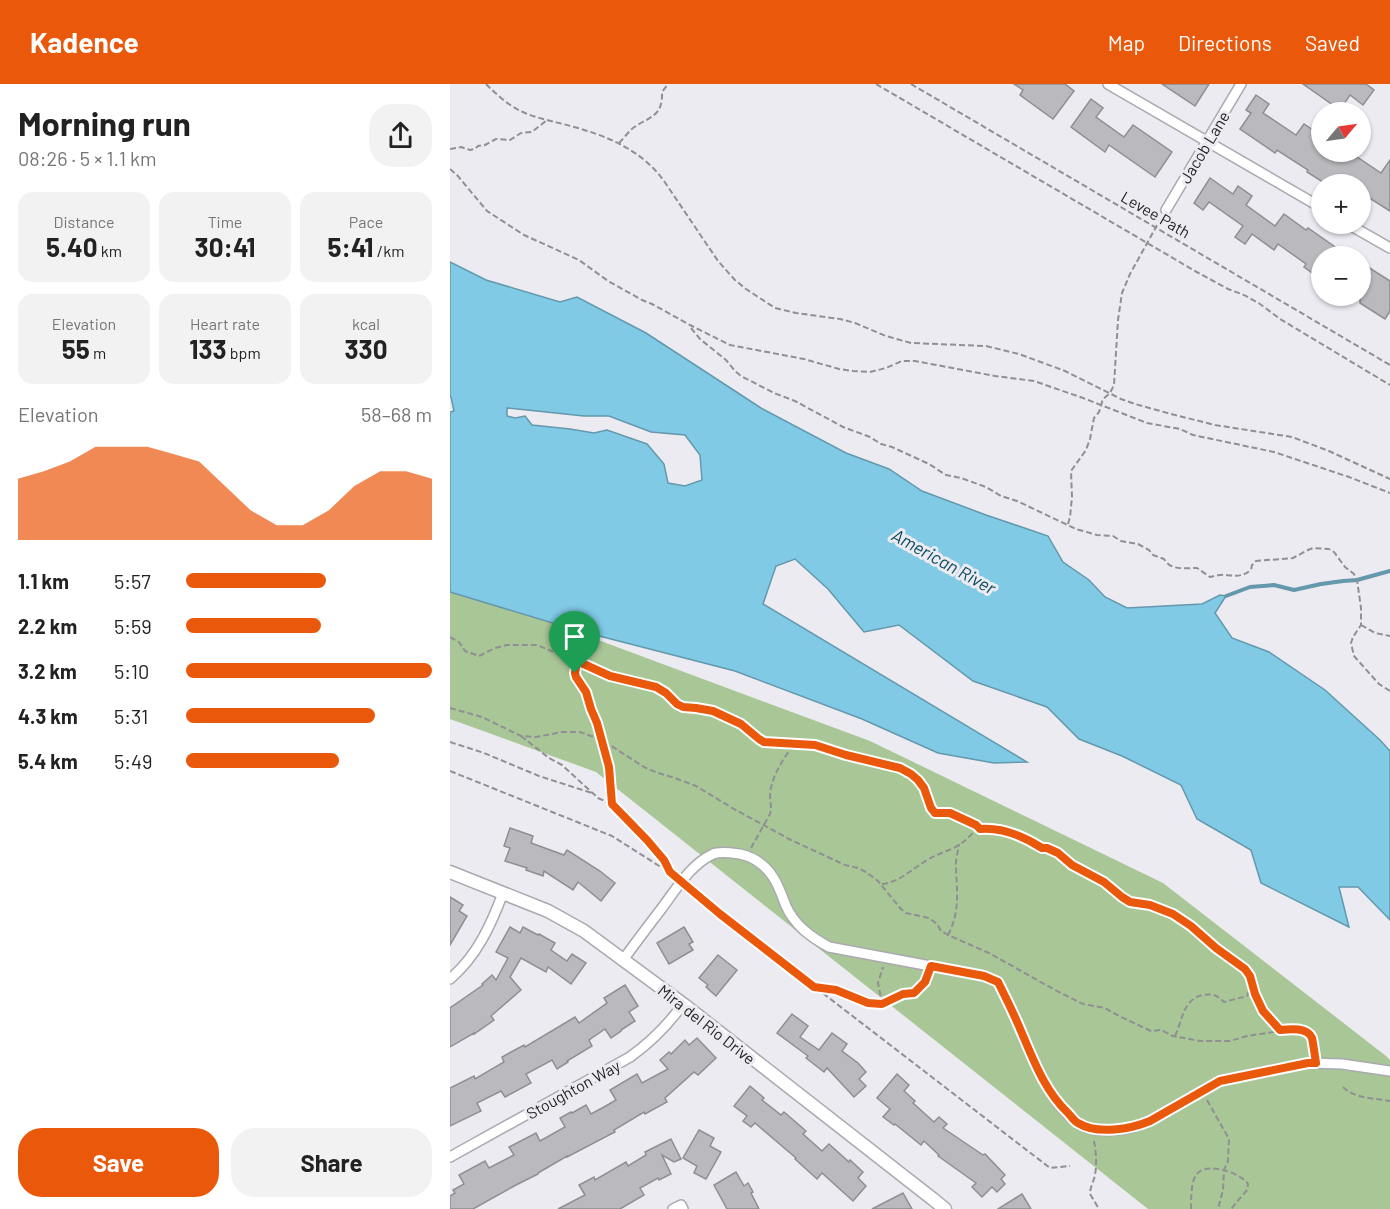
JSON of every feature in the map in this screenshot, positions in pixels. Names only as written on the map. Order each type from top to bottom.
[{"type":"street","points":[[1108,84],[1311,202]]},
{"type":"street","name":"Jacob Lane","points":[[1166,210],[1241,84]]},
{"type":"street","points":[[1366,234],[1390,248]]},
{"type":"street","points":[[623,960],[688,873],[715,853],[747,855],[762,864],[773,876],[795,923],[813,939],[829,947],[984,976],[998,982],[1052,1096],[1078,1123],[1093,1129],[1106,1130],[1139,1126],[1220,1081],[1308,1063],[1342,1064],[1390,1071]]},
{"type":"street","name":"Mira del Rio Drive","points":[[450,872],[548,911],[584,931],[945,1209]]},
{"type":"street","points":[[450,979],[464,967],[485,935],[503,892]]},
{"type":"street","name":"Stoughton Way","points":[[450,1157],[630,1057],[656,1037],[683,1005]]},
{"type":"street","points":[[673,1209],[681,1205],[683,1209]]},
{"type":"path","points":[[486,84],[509,105],[524,113],[585,130],[619,143],[641,157],[656,169],[712,252],[735,280],[775,308],[796,314],[855,322],[886,336],[911,343],[986,346],[1003,350],[1065,371],[1135,404],[1215,424],[1302,440],[1390,479]]},
{"type":"path","points":[[619,143],[632,129],[653,117],[662,103],[662,92],[668,84]]},
{"type":"path","points":[[876,84],[1228,289],[1260,304],[1390,385]]},
{"type":"path","name":"Levee Path","points":[[911,84],[1390,365]]},
{"type":"path","points":[[450,149],[462,147],[470,150],[496,139],[510,140],[520,133],[532,132],[547,120]]},
{"type":"path","points":[[450,169],[487,211],[524,235],[579,261],[608,281],[730,345],[804,359],[839,369],[870,372],[902,361],[915,361],[1034,381],[1147,423],[1281,454],[1390,493]]},
{"type":"path","points":[[1068,525],[1072,497],[1071,471],[1086,450],[1094,418],[1113,385],[1122,293],[1130,274],[1166,210]]},
{"type":"path","points":[[690,325],[700,339],[726,360],[735,371],[774,393],[795,401],[843,427],[928,464],[946,475],[986,487],[1001,496],[1087,533],[1113,536],[1121,541],[1138,544],[1164,559],[1169,565],[1180,569],[1197,568],[1210,577],[1224,574],[1238,577],[1251,570],[1256,561],[1293,558],[1308,550],[1329,549],[1357,580],[1361,625],[1351,643],[1354,656],[1379,684],[1390,691]]},
{"type":"path","points":[[1361,625],[1375,633],[1390,636]]},
{"type":"path","points":[[450,638],[459,642],[465,651],[479,656],[501,647],[537,645],[610,676],[656,687],[683,707],[713,711],[741,724],[764,742],[815,745],[900,768],[918,780],[935,813],[950,813],[980,829],[1009,832],[1042,848],[1047,848],[1104,882],[1130,902],[1150,905],[1182,919],[1245,969],[1250,976],[1263,1011],[1280,1030]]},
{"type":"path","points":[[586,640],[577,661],[575,673],[586,692],[602,740],[609,767],[612,804]]},
{"type":"path","points":[[450,708],[482,717],[521,736],[562,765],[592,793],[612,804],[664,860],[670,872]]},
{"type":"path","points":[[521,736],[580,732],[602,740],[644,767],[696,786],[791,840],[837,862],[866,872],[906,913],[929,918],[948,935],[989,953],[1083,1004],[1105,1008],[1151,1031],[1161,1030],[1175,1036],[1200,1041],[1230,1041],[1280,1030],[1298,1029],[1307,1033],[1312,1039],[1316,1063]]},
{"type":"path","points":[[450,742],[484,753],[539,776],[592,793]]},
{"type":"path","points":[[747,855],[772,808],[770,794],[778,768],[793,745]]},
{"type":"path","points":[[450,771],[612,836],[670,872],[720,914],[1050,1168],[1070,1166]]},
{"type":"path","points":[[880,884],[891,883],[930,858],[951,850],[966,841],[978,827]]},
{"type":"path","points":[[948,935],[956,916],[958,897],[956,869],[959,844]]},
{"type":"path","points":[[878,1004],[881,998],[878,983],[887,958]]},
{"type":"path","points":[[814,987],[836,990],[868,1003],[882,1004],[903,994],[914,993],[925,982],[931,966]]},
{"type":"path","points":[[1175,1036],[1188,1002],[1193,998],[1215,994],[1224,1002],[1235,1000],[1247,996],[1252,983]]},
{"type":"path","points":[[1343,1087],[1347,1092],[1358,1096],[1390,1101]]},
{"type":"path","points":[[1200,1092],[1209,1103],[1229,1139],[1228,1161],[1224,1170],[1223,1190],[1218,1209]]},
{"type":"path","points":[[1093,1129],[1096,1164],[1090,1194],[1099,1209]]},
{"type":"path","points":[[1191,1209],[1194,1180],[1197,1174],[1202,1170],[1212,1169],[1224,1170],[1244,1178],[1248,1184],[1247,1190],[1231,1209]]},
{"type":"green space","points":[[450,585],[870,741],[1163,883],[1390,1060],[1390,1209],[1148,1209],[596,772],[450,719]]},
{"type":"water","name":"American River","points":[[450,262],[486,280],[560,302],[577,297],[646,333],[761,408],[846,453],[889,469],[922,491],[1048,536],[1063,562],[1089,580],[1105,597],[1127,608],[1202,604],[1220,595],[1226,596],[1215,613],[1232,638],[1269,652],[1325,690],[1390,751],[1390,920],[1358,887],[1339,887],[1349,927],[1261,883],[1251,850],[1197,819],[1181,785],[1122,756],[1079,739],[1047,707],[973,681],[899,625],[864,632],[828,589],[795,559],[776,566],[763,604],[1027,762],[994,763],[938,753],[862,719],[735,671],[576,630],[450,592],[450,412],[454,411],[450,397]],"holes":[[[507,408],[584,416],[609,416],[651,432],[685,435],[700,455],[702,480],[685,486],[668,483],[664,464],[647,444],[607,430],[594,433],[532,425],[525,416],[515,418],[507,416]]]},
{"type":"building","points":[[1014,84],[1065,84],[1074,91],[1053,119],[1020,95],[1023,90]]},
{"type":"building","points":[[1162,84],[1209,84],[1195,106]]},
{"type":"building","points":[[1303,84],[1366,84],[1374,90],[1365,102],[1359,102],[1350,95],[1345,102],[1329,102]]},
{"type":"building","points":[[1256,95],[1269,104],[1263,113],[1296,135],[1304,124],[1311,129],[1311,162],[1364,162],[1381,173],[1390,160],[1390,211],[1371,199],[1371,174],[1311,175],[1307,172],[1308,170],[1277,150],[1275,153],[1240,129],[1251,113],[1246,110]]},
{"type":"building","points":[[1091,99],[1103,108],[1096,117],[1124,137],[1133,125],[1172,152],[1155,177],[1109,145],[1105,152],[1071,127]]},
{"type":"building","points":[[1210,178],[1233,194],[1238,186],[1252,196],[1246,205],[1275,226],[1284,214],[1306,230],[1308,228],[1311,230],[1311,234],[1317,234],[1334,246],[1311,246],[1311,272],[1304,267],[1306,264],[1278,244],[1274,250],[1252,234],[1245,244],[1235,237],[1243,226],[1209,202],[1203,210],[1194,203]]},
{"type":"building","points":[[1371,269],[1390,281],[1390,311],[1385,319],[1365,306],[1371,306]]},
{"type":"building","points":[[510,828],[533,836],[531,843],[564,855],[567,850],[615,883],[601,901],[578,882],[573,890],[544,871],[543,876],[505,861],[510,848],[504,846]]},
{"type":"building","points":[[450,897],[463,905],[459,911],[467,916],[450,945]]},
{"type":"building","points":[[510,927],[520,933],[523,927],[555,943],[551,950],[567,961],[572,954],[586,963],[571,984],[548,967],[546,972],[521,958],[510,977],[521,990],[491,1016],[494,1020],[450,1047],[450,1008],[483,985],[492,975],[496,980],[508,958],[496,952]]},
{"type":"building","points":[[684,927],[693,942],[689,944],[693,950],[669,964],[657,943]]},
{"type":"building","points":[[718,955],[737,970],[716,996],[699,978]]},
{"type":"building","points":[[625,985],[638,1006],[629,1012],[635,1021],[611,1038],[605,1029],[589,1040],[592,1046],[557,1069],[552,1060],[526,1074],[531,1083],[505,1097],[501,1091],[477,1103],[481,1111],[450,1126],[450,1088],[474,1076],[475,1079],[504,1062],[502,1057],[524,1045],[525,1047],[575,1017],[579,1023],[607,1003],[604,998]]},
{"type":"building","points":[[792,1014],[808,1026],[800,1037],[819,1050],[832,1033],[847,1044],[842,1051],[866,1072],[859,1079],[866,1086],[854,1097],[827,1068],[824,1072],[806,1058],[808,1056],[777,1033]]},
{"type":"building","points":[[697,1038],[716,1058],[698,1075],[694,1072],[665,1098],[667,1102],[645,1114],[644,1112],[614,1130],[615,1132],[473,1209],[450,1209],[450,1196],[455,1193],[453,1190],[464,1184],[459,1175],[485,1161],[489,1168],[514,1155],[509,1147],[536,1133],[540,1141],[565,1127],[560,1118],[571,1112],[586,1105],[591,1114],[604,1107],[616,1100],[610,1090],[637,1074],[642,1083],[668,1069],[660,1060],[669,1052],[671,1054],[685,1040],[689,1045]]},
{"type":"building","points":[[897,1074],[909,1085],[904,1091],[915,1101],[913,1103],[934,1122],[939,1117],[947,1124],[943,1128],[983,1155],[985,1154],[1005,1175],[1001,1179],[1005,1184],[997,1192],[992,1187],[982,1197],[972,1187],[976,1183],[938,1156],[924,1141],[921,1145],[883,1117],[890,1109],[877,1098]]},
{"type":"building","points":[[750,1086],[764,1098],[762,1100],[781,1115],[784,1112],[806,1131],[803,1134],[822,1151],[829,1144],[863,1172],[858,1178],[866,1186],[853,1201],[822,1173],[817,1179],[755,1123],[751,1127],[743,1121],[747,1116],[734,1106]]},
{"type":"building","points":[[699,1130],[714,1138],[710,1146],[721,1152],[706,1179],[694,1173],[697,1166],[683,1158]]},
{"type":"building","points":[[671,1139],[681,1159],[674,1162],[662,1155],[671,1174],[640,1188],[644,1195],[620,1209],[558,1209],[585,1195],[579,1185],[594,1177],[595,1180],[626,1162],[628,1166],[646,1155],[645,1152]]},
{"type":"building","points":[[736,1172],[744,1186],[748,1183],[759,1209],[727,1209],[714,1185]]},
{"type":"building","points":[[903,1193],[912,1209],[872,1209]]},
{"type":"building","points":[[1022,1194],[1031,1209],[998,1209]]},
{"type":"waterway","points":[[1226,596],[1250,587],[1274,585],[1294,590],[1357,580],[1390,571]]},
{"type":"route","points":[[577,661],[610,676],[656,687],[677,704],[713,711],[741,724],[764,742],[815,745],[900,768],[918,780],[935,813],[950,813],[980,829],[990,828],[1009,832],[1042,848],[1047,848],[1104,882],[1130,902],[1150,905],[1182,919],[1245,969],[1250,976],[1263,1011],[1280,1030],[1298,1029],[1310,1036],[1316,1063],[1220,1081],[1139,1126],[1106,1130],[1090,1128],[1078,1123],[1052,1096],[998,982],[984,976],[931,966],[925,982],[914,993],[903,994],[882,1004],[868,1003],[836,990],[814,987],[670,872],[664,860],[647,840],[612,804],[606,753],[586,692],[575,673],[577,661]]}]
